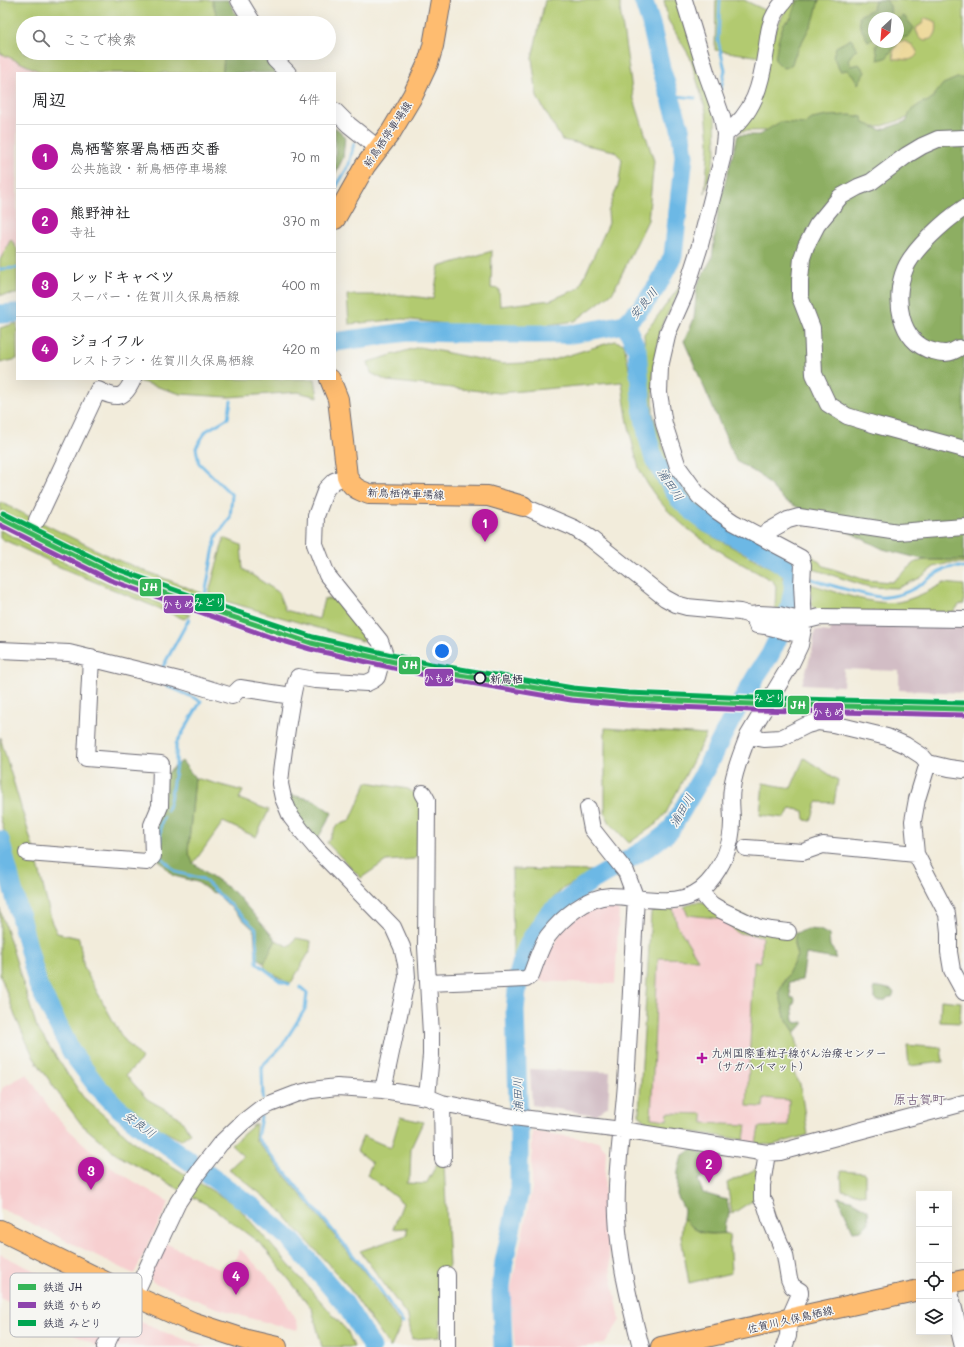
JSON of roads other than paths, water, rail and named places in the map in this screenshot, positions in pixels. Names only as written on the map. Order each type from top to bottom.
[{"type":"main road","name":"新鳥栖停車場線","points":[[336,217],[365,166],[392,132],[413,95],[428,63],[433,46],[441,0]]},
{"type":"main road","points":[[330,380],[338,399],[347,476]]},
{"type":"main road","name":"新鳥栖停車場線","points":[[347,476],[350,483],[358,490],[369,494],[488,496],[523,506]]},
{"type":"main road","points":[[0,1230],[87,1273]]},
{"type":"main road","points":[[954,1293],[964,1280]]},
{"type":"main road","name":"佐賀川久保鳥栖線","points":[[661,1347],[916,1291]]},
{"type":"main road","points":[[142,1300],[192,1322],[247,1340],[277,1347]]},
{"type":"street","points":[[239,0],[249,16]]},
{"type":"street","points":[[428,983],[519,980],[531,975],[547,937],[575,910],[594,899],[609,896],[665,901],[678,900],[700,891],[716,872],[724,859],[729,846],[732,823],[731,789],[737,766],[748,736],[791,664],[800,645],[791,625],[802,584],[803,565],[801,558],[733,522],[699,496],[678,467],[664,424],[659,392],[660,367],[668,332],[684,296],[699,249],[723,155],[725,134],[722,117],[707,75],[684,0]]},
{"type":"street","points":[[725,134],[736,126],[752,105],[759,84],[771,24],[778,9],[785,0]]},
{"type":"street","points":[[275,60],[287,72]]},
{"type":"street","points":[[336,111],[349,125],[379,148]]},
{"type":"street","points":[[964,138],[938,139],[922,146],[907,155],[871,182],[840,197],[817,225],[806,246],[802,258],[800,297],[812,328],[814,374],[828,404],[847,416],[964,448]]},
{"type":"street","points":[[959,348],[953,352],[942,354],[927,350],[910,337],[900,316],[899,293],[904,270],[910,258],[939,226],[964,208]]},
{"type":"street","points":[[37,520],[98,390],[112,397],[119,396],[126,393],[132,380]]},
{"type":"street","points":[[347,476],[334,481],[326,489],[316,516],[316,544],[327,575],[380,641],[384,652],[377,677],[367,684],[322,681],[298,677],[292,696],[280,784],[283,798],[291,817],[317,849],[393,927],[401,942],[405,958],[407,977],[383,1090]]},
{"type":"street","points":[[523,506],[574,528],[590,538],[665,598],[676,604],[687,607],[740,612],[754,618],[757,625],[791,625],[820,617],[964,619]]},
{"type":"street","points":[[760,536],[788,520],[799,517],[898,532],[964,527]]},
{"type":"street","points":[[0,650],[69,654],[91,658],[183,681],[232,696],[240,688],[292,696]]},
{"type":"street","points":[[27,853],[148,862],[153,856],[152,825],[160,806],[160,764],[86,758],[91,658]]},
{"type":"street","points":[[748,736],[764,739],[781,738],[807,725],[818,722],[833,724],[887,737],[905,745],[922,756],[928,763],[964,770]]},
{"type":"street","points":[[928,763],[917,799],[913,821],[916,854],[947,914],[949,952],[952,970],[964,992]]},
{"type":"street","points":[[423,793],[426,800],[426,947],[432,1034],[430,1074],[443,1159]]},
{"type":"street","points":[[588,808],[592,829],[603,845],[616,858],[626,872],[636,899],[622,1130],[618,1149],[616,1190],[618,1231],[624,1273],[641,1347]]},
{"type":"street","points":[[746,848],[803,852],[823,845],[916,854]]},
{"type":"street","points":[[700,891],[711,904],[757,927],[788,932]]},
{"type":"street","points":[[142,1279],[178,1202],[196,1175],[220,1144],[242,1123],[260,1109],[296,1094],[312,1090],[337,1087],[383,1090],[513,1117],[622,1130],[639,1134],[767,1153],[780,1152],[964,1103]]},
{"type":"street","points":[[767,1153],[762,1185],[762,1199],[765,1203],[784,1255],[789,1279],[792,1286],[800,1291],[789,1319],[788,1336],[784,1347]]},
{"type":"street","points":[[447,1275],[447,1347]]},
{"type":"street","points":[[954,1293],[963,1347]]},
{"type":"street","points":[[105,1347],[110,1337]]},
{"type":"waterway","name":"安良川","points":[[336,342],[407,332],[572,334],[625,324],[643,306],[658,285],[673,256],[684,156],[680,128],[661,68],[651,24],[643,0]]},
{"type":"waterway","points":[[720,0],[718,40],[725,70],[721,89]]},
{"type":"waterway","points":[[669,95],[695,98]]},
{"type":"waterway","points":[[336,187],[349,165],[354,143]]},
{"type":"waterway","points":[[0,269],[16,268]]},
{"type":"waterway","name":"安良川","points":[[0,314],[16,313]]},
{"type":"waterway","name":"浦田川","points":[[503,1347],[501,1288],[504,1262],[519,1194],[519,1129],[515,1010],[519,972],[524,954],[531,939],[548,914],[590,882],[653,844],[670,831],[701,778],[731,720],[756,676],[770,655],[787,619],[793,591],[794,572],[762,551],[709,524],[679,499],[654,459],[642,408],[637,349],[625,324]]},
{"type":"waterway","points":[[205,595],[216,537],[230,518],[232,495],[199,463],[196,448],[206,431],[228,418],[231,401]]},
{"type":"waterway","points":[[806,577],[859,593],[886,597],[912,590],[944,570],[957,567],[964,568]]},
{"type":"waterway","points":[[161,670],[189,619]]},
{"type":"waterway","points":[[163,684],[201,701],[176,744],[176,764],[170,801],[167,810]]},
{"type":"waterway","points":[[160,845],[161,824],[164,817]]},
{"type":"waterway","name":"安良川","points":[[0,840],[38,985],[72,1053],[96,1085],[116,1106],[138,1124],[253,1207],[291,1240],[345,1304],[372,1347]]},
{"type":"waterway","points":[[160,854],[160,856],[176,872],[203,879],[256,929],[257,963],[280,981],[289,984]]},
{"type":"waterway","points":[[263,1099],[262,1066],[282,1046],[305,1009],[307,993],[300,987]]},
{"type":"waterway","points":[[261,1117],[257,1138],[375,1282],[403,1323]]},
{"type":"rail line","name":"みどり","points":[[3,513],[114,568],[223,607],[313,637],[431,664],[573,688],[628,693],[752,698],[964,703]]},
{"type":"rail line","name":"JH","points":[[0,518],[112,574],[221,613],[311,643],[430,670],[572,694],[628,699],[752,704],[964,709]]},
{"type":"rail line","name":"かもめ","points":[[0,525],[110,580],[270,637],[310,649],[429,676],[571,700],[627,705],[752,710],[964,715]]},
{"type":"place","name":"鳥栖警察署鳥栖西交番","points":[[485,542]]},
{"type":"place","name":"新鳥栖","points":[[480,678]]},
{"type":"place","name":"九州国際重粒子線がん治療センター （サガハイマット）","points":[[702,1058]]},
{"type":"place","name":"熊野神社","points":[[709,1183]]},
{"type":"place","name":"レッドキャベツ","points":[[91,1190]]},
{"type":"place","name":"ジョイフル","points":[[236,1295]]},
{"type":"district","name":"原古賀町","points":[[919,1098]]}]
